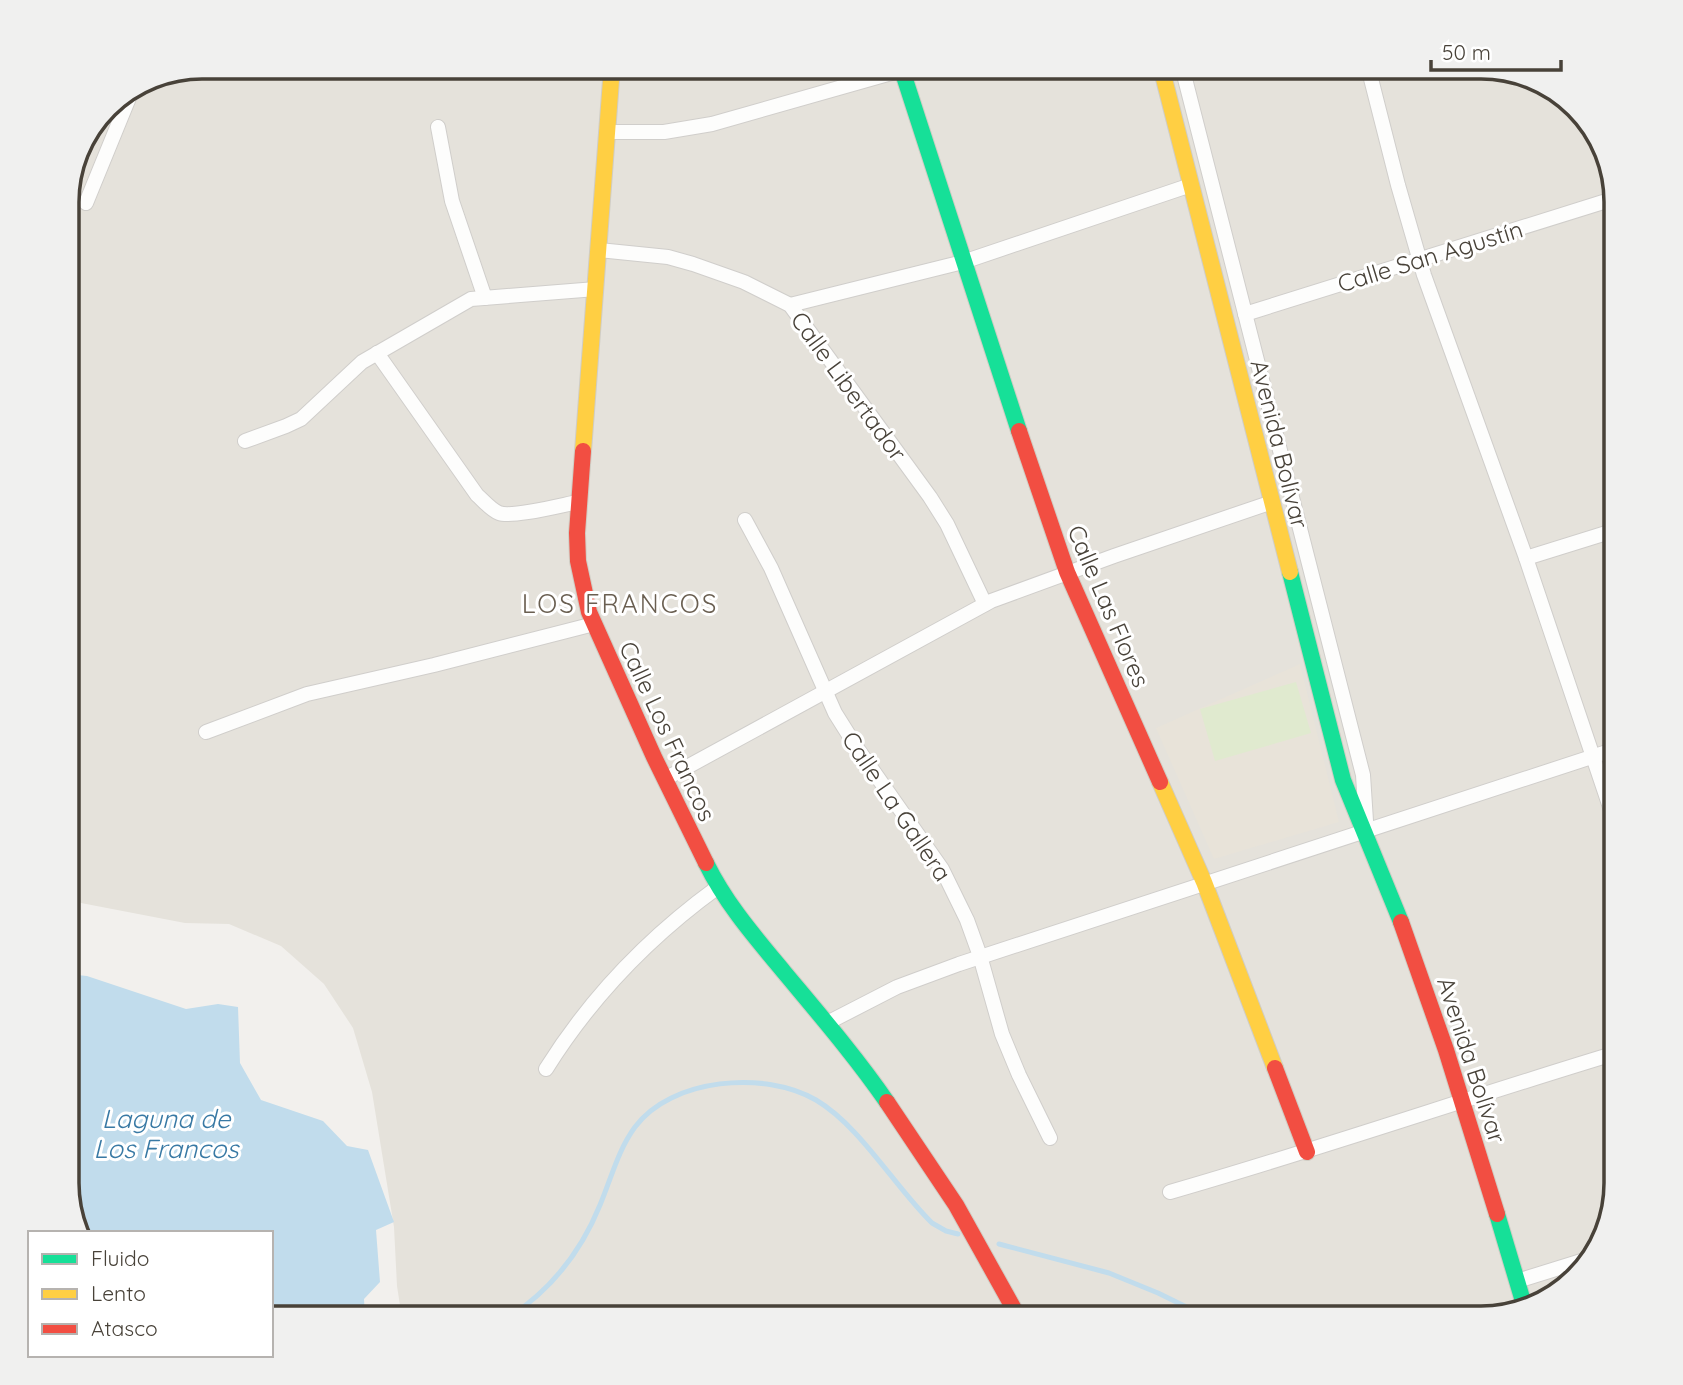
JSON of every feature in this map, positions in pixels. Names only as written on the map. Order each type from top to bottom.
[{"type":"street","name":"Calle Los Francos","points":[[611,79],[578,502],[578,561],[583,590],[594,625],[664,779],[718,887],[735,913],[827,1023],[883,1097],[956,1205],[1012,1306]]},
{"type":"street","points":[[608,132],[664,132],[712,124],[864,79]]},
{"type":"street","name":"Calle Las Flores","points":[[905,79],[1038,491],[1067,572],[1204,883],[1307,1152]]},
{"type":"street","name":"Avenida Bolívar","points":[[1164,79],[1343,780],[1366,829],[1415,957],[1522,1299]]},
{"type":"street","name":"Avenida Bolívar","points":[[1185,79],[1363,775],[1366,829]]},
{"type":"street","points":[[1371,79],[1419,260],[1526,558],[1604,788]]},
{"type":"street","points":[[86,203],[126,105]]},
{"type":"street","points":[[438,127],[452,201],[485,298]]},
{"type":"street","points":[[790,305],[963,262],[1191,185]]},
{"type":"street","name":"Calle San Agustín","points":[[1245,314],[1604,202]]},
{"type":"street","name":"Calle Libertador","points":[[599,250],[681,260],[744,282],[790,305],[947,523],[985,604]]},
{"type":"street","points":[[245,441],[301,419],[362,362],[471,299],[596,289]]},
{"type":"street","points":[[377,352],[477,495],[494,510],[500,514],[513,514],[578,502]]},
{"type":"street","points":[[664,779],[985,604],[1067,572],[1272,502]]},
{"type":"street","name":"Calle La Gallera","points":[[745,520],[771,568],[824,692],[857,748],[943,869],[981,957],[1002,1034],[1050,1138]]},
{"type":"street","points":[[1526,558],[1604,534]]},
{"type":"street","points":[[206,732],[307,694],[594,625]]},
{"type":"street","points":[[827,1023],[897,988],[981,957],[1604,753]]},
{"type":"street","points":[[546,1069],[587,1009],[642,949],[683,912],[718,887]]},
{"type":"street","points":[[1170,1192],[1307,1152],[1461,1100],[1604,1057]]},
{"type":"street","points":[[1517,1281],[1575,1263]]},
{"type":"shaded area","points":[[202,79],[1482,79],[1513,83],[1550,99],[1568,115],[1588,140],[1598,162],[1604,202],[1604,1184],[1598,1223],[1584,1252],[1568,1270],[1543,1290],[1513,1302],[1482,1306],[400,1306],[394,1227],[372,1092],[353,1028],[324,984],[281,946],[229,924],[185,923],[81,903],[79,193],[83,170],[95,140],[121,109],[140,95],[162,85]]},
{"type":"shaded area","points":[[1300,664],[1339,822],[1214,859],[1156,728]]},
{"type":"green space","points":[[1296,682],[1311,733],[1215,761],[1200,709]]},
{"type":"water","name":"Laguna de Los Francos","points":[[79,975],[186,1009],[218,1004],[238,1007],[240,1063],[261,1100],[323,1121],[347,1146],[368,1150],[394,1222],[376,1230],[380,1282],[364,1299],[364,1306],[273,1306],[273,1231],[88,1231],[79,1192]]},
{"type":"waterway","points":[[525,1306],[563,1269],[584,1239],[619,1155],[635,1127],[651,1111],[671,1098],[720,1084],[746,1082],[771,1085],[816,1100],[847,1125],[932,1223],[958,1234]]},
{"type":"waterway","points":[[999,1244],[1109,1273],[1185,1306]]},
{"type":"traffic: fast","points":[[905,79],[1019,431]]},
{"type":"traffic: fast","points":[[1290,572],[1343,780],[1401,922]]},
{"type":"traffic: fast","points":[[706,863],[742,920],[850,1052],[887,1102]]},
{"type":"traffic: fast","points":[[1497,1214],[1522,1299]]},
{"type":"traffic: slow","points":[[583,451],[611,79]]},
{"type":"traffic: slow","points":[[1164,79],[1290,572]]},
{"type":"traffic: slow","points":[[1160,782],[1204,882],[1275,1068]]},
{"type":"traffic: jam","points":[[1019,431],[1067,572],[1160,782]]},
{"type":"traffic: jam","points":[[583,451],[577,533],[578,561],[589,612],[654,757],[706,863]]},
{"type":"traffic: jam","points":[[1401,922],[1446,1050],[1497,1214]]},
{"type":"traffic: jam","points":[[1275,1068],[1307,1152]]},
{"type":"traffic: jam","points":[[887,1102],[956,1205],[1012,1306]]},
{"type":"district","name":"LOS FRANCOS","points":[[620,603]]}]
